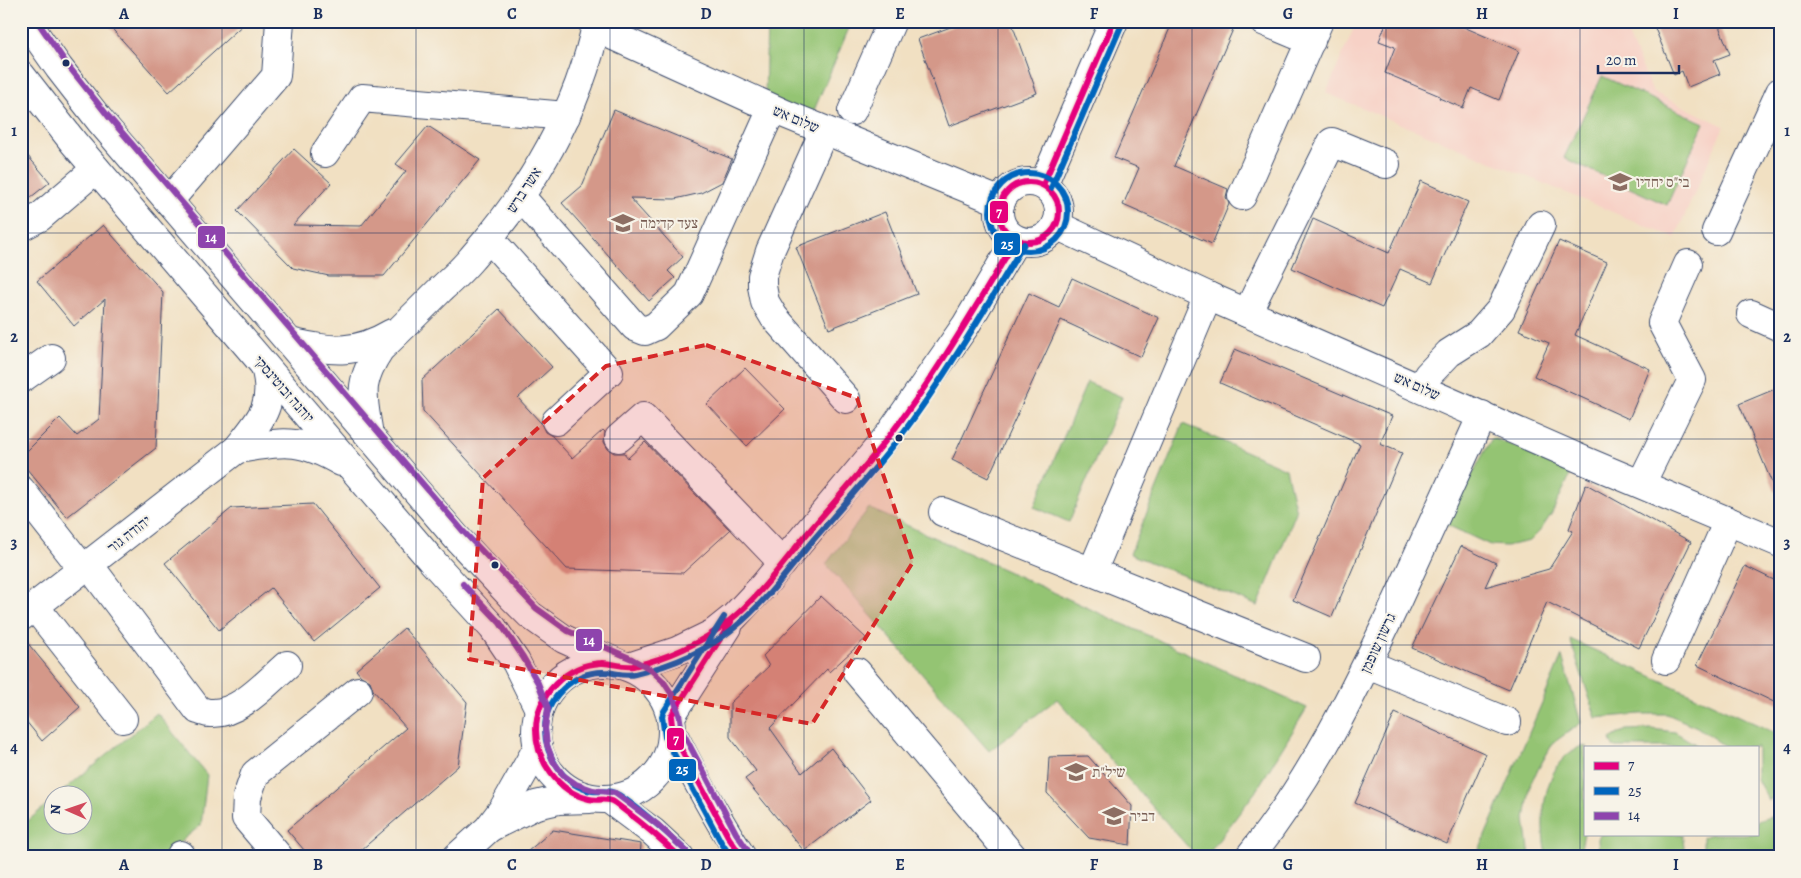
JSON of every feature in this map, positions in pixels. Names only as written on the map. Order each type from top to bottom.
[{"type":"street","points":[[26,21],[59,68],[101,122],[456,537],[530,615],[564,639],[644,675],[656,686],[665,700],[672,725],[707,799],[742,857]]},
{"type":"street","points":[[169,201],[276,76],[280,21]]},
{"type":"street","points":[[852,111],[892,21]]},
{"type":"street","points":[[1242,196],[1315,31],[1263,21]]},
{"type":"street","points":[[1043,185],[1111,22]]},
{"type":"street","name":"שלום אש","points":[[596,24],[772,108],[1001,202]]},
{"type":"street","name":"אשר ברש","points":[[369,435],[363,398],[368,366],[380,349],[472,259],[521,197],[566,116],[596,24]]},
{"type":"street","name":"יוהנה זבוטינסקי","points":[[21,75],[96,169],[431,560],[492,628],[516,662],[539,709]]},
{"type":"street","points":[[325,153],[362,98],[566,116]]},
{"type":"street","points":[[1716,231],[1777,107]]},
{"type":"street","points":[[521,197],[635,327],[645,331],[656,326],[689,294],[772,108]]},
{"type":"street","points":[[824,130],[770,252],[762,276],[762,286],[766,302],[774,317],[846,399]]},
{"type":"street","points":[[1247,313],[1332,142],[1386,164]]},
{"type":"street","points":[[21,227],[40,217],[96,169]]},
{"type":"street","points":[[1027,182],[1043,185],[1058,203],[1059,218],[1056,225],[1052,232],[1039,241],[1031,243],[1016,240],[1009,235],[1000,220],[999,210],[1001,202],[1005,194],[1018,184],[1027,182]]},
{"type":"street","name":"שלום אש","points":[[1056,225],[1208,296],[1780,543]]},
{"type":"street","points":[[1421,388],[1428,375],[1449,353],[1479,334],[1501,309],[1541,225]]},
{"type":"street","points":[[488,238],[609,372],[556,421]]},
{"type":"street","points":[[680,857],[653,832],[600,800],[572,792],[557,781],[544,765],[538,747],[536,728],[539,709],[548,692],[562,677],[580,667],[599,663],[624,666],[677,651],[714,633],[734,617],[783,563],[889,435],[966,324],[1016,240]]},
{"type":"street","points":[[1641,484],[1692,380],[1662,323],[1688,264]]},
{"type":"street","points":[[1092,572],[1208,296]]},
{"type":"street","points":[[1751,314],[1780,327]]},
{"type":"street","name":"אשר ברש","points":[[290,342],[326,350],[348,350],[377,342],[402,328]]},
{"type":"street","points":[[21,379],[51,358]]},
{"type":"street","name":"יהודה גור","points":[[28,612],[237,449],[262,416],[266,406],[270,384],[265,367]]},
{"type":"street","name":"גרשון שופמן","points":[[1249,857],[1318,760],[1368,664],[1482,415]]},
{"type":"street","points":[[619,438],[643,418],[783,563]]},
{"type":"street","name":"יהודה גור","points":[[237,449],[290,442],[320,450],[351,467]]},
{"type":"street","points":[[21,490],[86,567],[198,710],[210,713],[225,711],[241,705],[286,665]]},
{"type":"street","points":[[942,512],[1306,658]]},
{"type":"street","points":[[1666,660],[1728,521]]},
{"type":"street","points":[[28,612],[123,719]]},
{"type":"street","points":[[488,828],[536,805],[558,800],[600,800],[630,796],[647,786],[660,771],[669,754],[672,725],[734,617]]},
{"type":"street","points":[[1368,664],[1506,722]]},
{"type":"street","points":[[857,672],[1012,857]]},
{"type":"street","points":[[278,857],[246,818],[247,797],[255,774],[358,692]]},
{"type":"street","points":[[457,857],[488,828],[516,788],[538,747]]},
{"type":"highlighted area","points":[[706,345],[857,398],[913,562],[812,724],[469,659],[483,478],[606,366]]},
{"type":"shaded area","name":"בי\"ס יחדיו","points":[[1357,21],[1622,21],[1653,92],[1724,126],[1675,238],[1326,93]]},
{"type":"green space","points":[[767,21],[852,21],[812,115],[765,97]]},
{"type":"green space","points":[[1602,76],[1704,123],[1667,205],[1564,158]]},
{"type":"green space","points":[[1087,382],[1122,397],[1069,522],[1034,507]]},
{"type":"green space","points":[[1183,424],[1286,469],[1296,512],[1258,606],[1130,554]]},
{"type":"green space","points":[[1492,438],[1574,467],[1552,513],[1540,531],[1530,541],[1506,546],[1490,545],[1445,524]]},
{"type":"green space","points":[[869,508],[1307,708],[1256,791],[1206,857],[1197,857],[1057,699],[989,751],[826,564]]},
{"type":"green space","points":[[1570,639],[1780,735],[1780,796],[1768,800],[1758,781],[1758,746],[1725,746],[1697,727],[1667,714],[1640,714],[1596,718]]},
{"type":"green space","points":[[1562,656],[1581,723],[1553,743],[1531,782],[1525,819],[1530,857],[1476,857]]},
{"type":"green space","points":[[157,713],[207,775],[201,825],[162,857],[21,857],[21,827],[42,809],[42,836],[92,836],[92,786],[69,786]]},
{"type":"green space","points":[[1652,729],[1675,732],[1698,746],[1613,746],[1610,739],[1626,730]]},
{"type":"green space","points":[[1584,746],[1584,833],[1581,848],[1582,857],[1547,857],[1543,819],[1547,792],[1556,768],[1572,751]]},
{"type":"green space","points":[[1780,814],[1780,857],[1703,857],[1703,837],[1758,836],[1758,821]]},
{"type":"green space","points":[[1599,836],[1682,836],[1684,846],[1682,857],[1599,857]]},
{"type":"building","points":[[105,21],[247,21],[169,92]]},
{"type":"building","points":[[967,21],[1011,21],[1037,93],[949,126],[918,39]]},
{"type":"building","points":[[1173,21],[1221,21],[1234,27],[1174,166],[1228,189],[1226,197],[1229,204],[1212,244],[1123,205],[1139,168],[1114,158]]},
{"type":"building","points":[[1387,21],[1450,21],[1519,51],[1499,100],[1471,88],[1463,108],[1439,98],[1440,96],[1385,73],[1395,47],[1379,41]]},
{"type":"building","points":[[1652,21],[1717,21],[1730,54],[1714,60],[1720,74],[1688,87],[1682,71],[1674,75]]},
{"type":"building","points":[[614,110],[732,159],[722,182],[701,193],[675,199],[630,198],[683,257],[668,271],[675,278],[649,301],[562,203],[582,186]]},
{"type":"building","points":[[428,126],[480,160],[384,276],[329,276],[293,268],[237,211],[294,149],[331,183],[293,225],[361,226],[406,171],[396,164]]},
{"type":"building","points":[[21,148],[50,182],[21,205]]},
{"type":"building","points":[[1421,181],[1468,202],[1432,283],[1400,269],[1382,308],[1292,268],[1313,219],[1389,253]]},
{"type":"building","points":[[885,212],[917,294],[829,329],[796,247]]},
{"type":"building","points":[[103,225],[163,292],[156,448],[67,517],[21,462],[21,457],[60,418],[77,436],[99,419],[105,299],[74,326],[37,281]]},
{"type":"building","points":[[1559,241],[1607,262],[1575,335],[1650,369],[1629,419],[1534,376],[1549,343],[1519,330]]},
{"type":"building","points":[[1072,278],[1159,318],[1141,357],[1061,320],[988,478],[952,460],[1029,293],[1059,307]]},
{"type":"building","points":[[499,309],[552,367],[518,398],[541,423],[545,432],[552,436],[572,458],[603,430],[605,432],[604,442],[608,449],[614,453],[624,453],[628,458],[645,442],[730,530],[683,573],[567,569],[423,411],[422,380]]},
{"type":"building","points":[[1235,349],[1392,416],[1380,444],[1402,453],[1332,617],[1293,600],[1360,444],[1220,383]]},
{"type":"building","points":[[745,368],[785,409],[747,446],[707,404]]},
{"type":"building","points":[[1780,387],[1780,500],[1779,500],[1739,404]]},
{"type":"building","points":[[1586,484],[1691,542],[1639,648],[1547,602],[1509,690],[1412,648],[1461,546],[1496,563],[1485,587],[1549,569],[1573,531],[1569,529]]},
{"type":"building","points":[[313,504],[380,588],[314,642],[271,588],[219,630],[165,563],[232,508]]},
{"type":"building","points":[[1745,566],[1780,583],[1780,705],[1697,665]]},
{"type":"building","points":[[821,596],[866,638],[829,672],[827,669],[770,728],[802,773],[831,748],[871,800],[804,851],[745,779],[756,771],[730,737],[730,703],[769,666],[763,656]]},
{"type":"building","points":[[404,628],[467,702],[458,766],[353,857],[310,857],[287,830],[406,728],[373,690],[370,681],[361,676],[356,670]]},
{"type":"building","points":[[21,635],[80,707],[42,741],[21,715]]},
{"type":"building","points":[[1395,713],[1486,754],[1447,844],[1355,803]]},
{"type":"building","points":[[1088,756],[1132,806],[1130,845],[1089,838],[1047,793],[1049,757]]},
{"type":"building","points":[[553,830],[641,844],[640,857],[521,857]]},
{"type":"transit line","name":"14","points":[[37,21],[66,63],[108,116],[463,531],[536,608],[568,631],[632,659],[650,669],[663,681],[673,696],[682,731],[736,833],[749,852]]},
{"type":"transit line","name":"7","points":[[1043,185],[1114,21]]},
{"type":"transit line","name":"25","points":[[1051,188],[1122,24]]},
{"type":"transit line","name":"25","points":[[1029,173],[1044,176],[1061,190],[1065,197],[1068,212],[1065,227],[1051,244],[1044,248],[1029,251],[1014,248],[997,234],[993,227],[990,212],[993,197],[1007,180],[1014,176],[1029,173]]},
{"type":"transit line","name":"7","points":[[1029,182],[1046,187],[1054,195],[1059,212],[1054,229],[1046,237],[1029,242],[1012,237],[1004,229],[999,212],[1004,195],[1012,187],[1029,182]]},
{"type":"transit line","name":"7","points":[[680,857],[645,826],[613,802],[609,800],[592,800],[578,795],[559,782],[545,763],[537,741],[537,717],[541,705],[555,684],[576,669],[601,663],[633,666],[658,659],[695,643],[718,629],[740,612],[770,580],[890,435],[956,339],[1016,240]]},
{"type":"transit line","name":"25","points":[[686,851],[654,821],[616,793],[592,791],[582,788],[565,777],[553,760],[546,740],[546,719],[549,708],[562,689],[582,676],[604,672],[631,675],[687,657],[712,644],[734,628],[756,608],[897,441],[947,369],[1024,244]]},
{"type":"transit line","name":"14","points":[[463,584],[500,623],[538,683],[548,708],[545,728],[547,745],[553,761],[563,775],[576,784],[593,790],[615,793],[658,825],[686,851]]},
{"type":"transit line","name":"25","points":[[724,617],[662,716],[665,737],[721,842],[731,857]]},
{"type":"transit line","name":"7","points":[[731,622],[671,716],[673,734],[729,838],[742,857]]},
{"type":"place","name":"בי\"ס יחדיו","points":[[1620,182]]},
{"type":"place","name":"צעד קדימה","points":[[623,223]]},
{"type":"place","name":"שיל\"ת","points":[[1076,772]]},
{"type":"place","name":"דביר","points":[[1114,816]]}]
